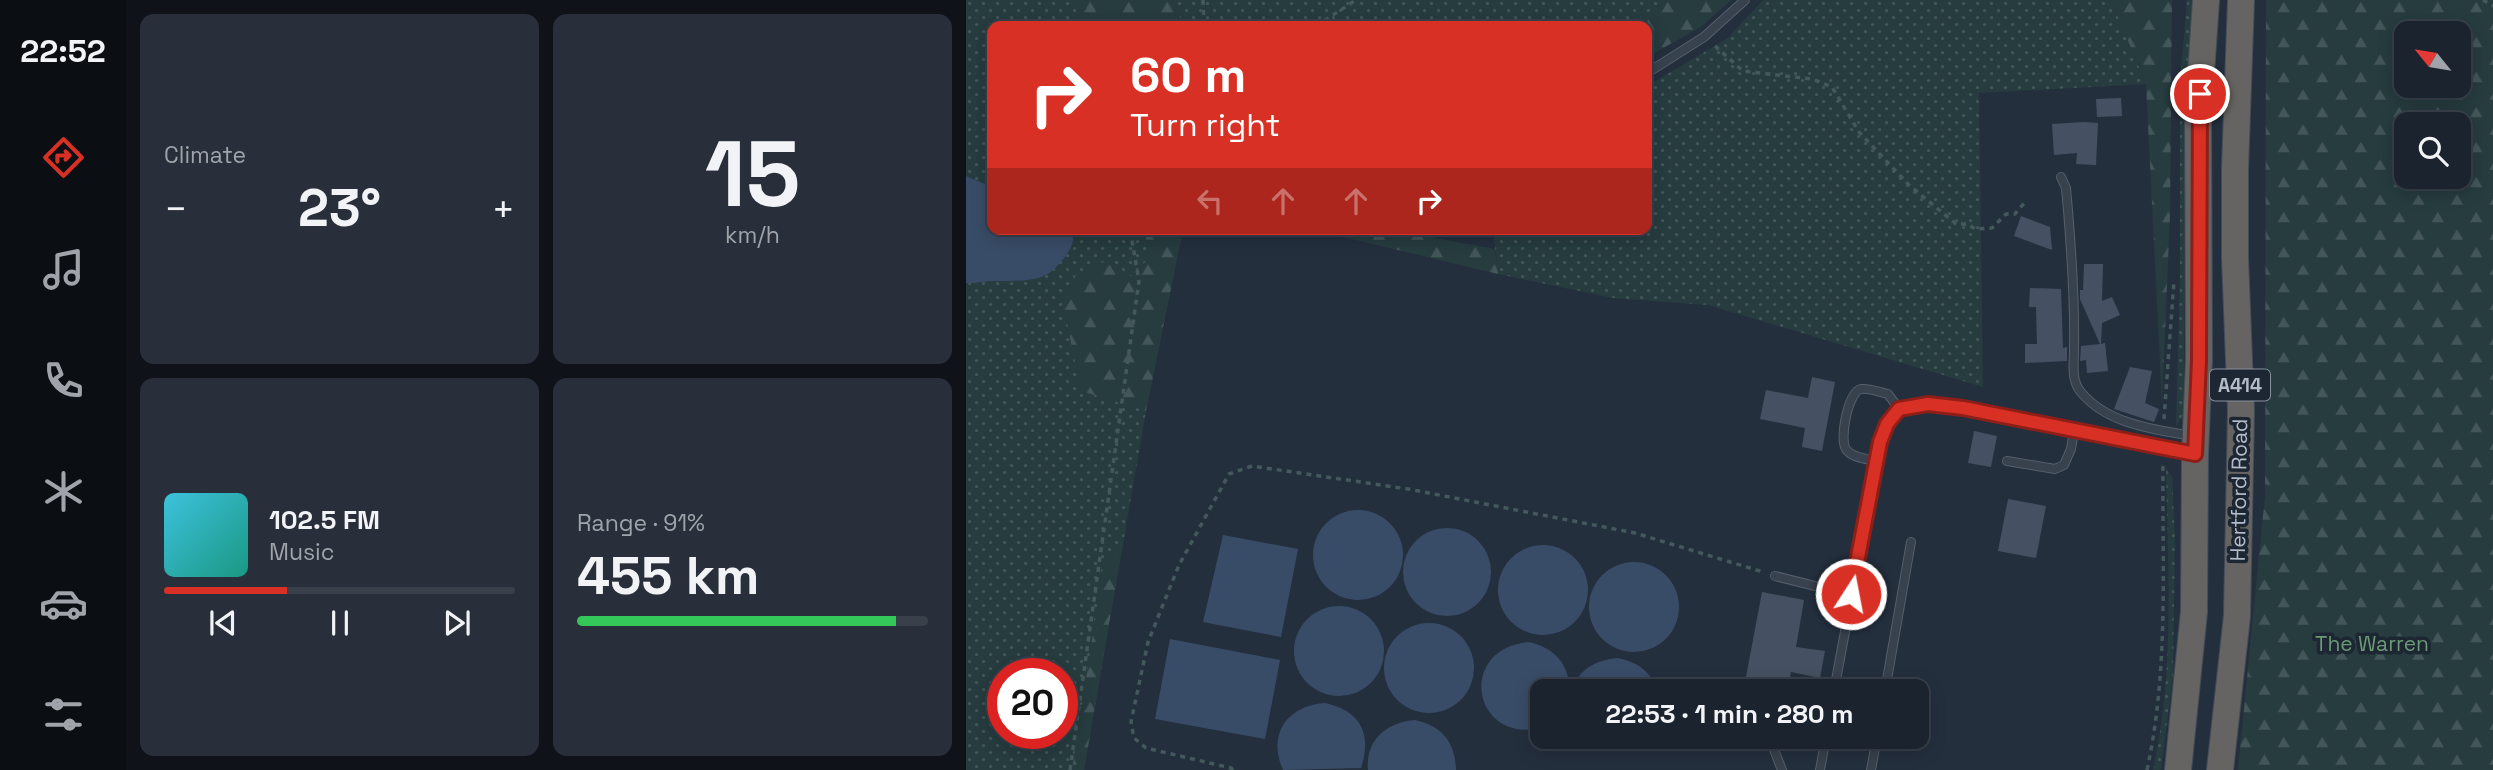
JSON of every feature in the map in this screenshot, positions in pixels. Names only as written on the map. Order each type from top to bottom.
[{"type":"highway","name":"Hertford Road","points":[[2178,770],[2194,612],[2195,446],[2199,360],[2198,118],[2206,0]]},
{"type":"highway","name":"Hertford Road","points":[[2220,770],[2237,616],[2241,411],[2235,258],[2235,169],[2241,0]]},
{"type":"lane","points":[[1652,70],[1704,37],[1745,0]]},
{"type":"lane","points":[[2061,177],[2066,188],[2075,306],[2074,380],[2080,391],[2113,416],[2164,432],[2195,446]]},
{"type":"lane","points":[[1877,461],[1852,455],[1845,449],[1843,435],[1849,407],[1856,392],[1863,388],[1888,394],[1899,409]]},
{"type":"lane","points":[[1836,679],[1880,442],[1887,424],[1899,409],[1928,404],[1940,405],[2163,448],[2195,446]]},
{"type":"lane","points":[[2007,461],[2055,470],[2064,466],[2074,431]]},
{"type":"lane","points":[[1887,679],[1911,542]]},
{"type":"lane","points":[[1775,576],[1851,594]]},
{"type":"lane","points":[[1774,749],[1782,770]]},
{"type":"lane","points":[[1820,770],[1824,749]]},
{"type":"lane","points":[[1871,770],[1875,749]]},
{"type":"path","points":[[1203,0],[1204,21]]},
{"type":"path","points":[[1324,21],[1356,0]]},
{"type":"path","points":[[2483,0],[2493,6]]},
{"type":"path","points":[[1704,37],[1743,71],[1812,79],[1832,87],[1859,132],[1909,185],[1956,224],[1968,224],[1975,229],[1992,228],[2006,214],[2015,214],[2025,202]]},
{"type":"path","points":[[1070,770],[1139,281],[1131,235]]},
{"type":"path","points":[[2164,432],[2174,280]]},
{"type":"path","points":[[2147,770],[2157,726],[2163,640],[2163,448]]},
{"type":"path","points":[[1233,770],[1146,748],[1134,738],[1131,722],[1148,642],[1179,565],[1229,474],[1252,466],[1421,491],[1635,533],[1775,576]]},
{"type":"green space","points":[[966,0],[1669,0],[1633,21],[987,21],[987,235],[1182,235],[1146,411],[1084,770],[966,770]]},
{"type":"green space","points":[[1074,0],[1167,0],[1183,21],[1078,21]]},
{"type":"green space","points":[[1669,0],[1731,0],[1701,27],[1652,54],[1652,21],[1633,21]]},
{"type":"green space","points":[[1763,0],[2111,0],[2146,84],[1979,93],[1983,387],[1708,305],[1613,298],[1498,274],[1494,235],[1652,235],[1652,83],[1728,38]]},
{"type":"green space","points":[[2111,0],[2172,0],[2170,215],[2162,403],[2146,84]]},
{"type":"green space","points":[[2187,0],[2195,0],[2185,108],[2184,413],[2176,427],[2180,282],[2180,84]]},
{"type":"green space","name":"The Warren","points":[[2266,0],[2493,0],[2493,770],[2238,770],[2265,495]]},
{"type":"green space","points":[[1145,235],[1182,235],[1146,411],[1081,391],[1063,304],[1076,275],[1103,262],[1131,276],[1150,257]]},
{"type":"green space","points":[[1335,235],[1430,235],[1495,249],[1498,274]]},
{"type":"green space","points":[[2166,467],[2172,477],[2175,537],[2173,674],[2161,770],[2153,770],[2165,695],[2167,657],[2169,581]]},
{"type":"green space","points":[[1121,553],[1084,770],[1072,770],[1075,749],[1078,749],[1078,731],[1104,561]]},
{"type":"water","points":[[966,176],[987,185],[987,235],[1073,236],[1070,249],[1062,261],[1046,275],[1029,280],[966,283]]},
{"type":"water","points":[[1358,510],[1375,514],[1390,523],[1399,538],[1403,555],[1399,572],[1390,587],[1375,596],[1358,600],[1341,596],[1326,587],[1317,572],[1313,555],[1317,538],[1326,523],[1341,514]]},
{"type":"water","points":[[1438,528],[1456,528],[1472,535],[1484,547],[1491,563],[1491,581],[1484,597],[1472,609],[1456,616],[1438,616],[1422,609],[1410,597],[1403,581],[1403,563],[1410,547],[1422,535]]},
{"type":"water","points":[[1223,535],[1298,549],[1281,637],[1203,622]]},
{"type":"water","points":[[1543,545],[1568,553],[1580,565],[1588,590],[1580,615],[1568,627],[1543,635],[1518,627],[1506,615],[1498,590],[1506,565],[1518,553]]},
{"type":"water","points":[[1634,562],[1659,570],[1671,582],[1679,607],[1671,632],[1659,644],[1634,652],[1609,644],[1597,632],[1589,607],[1597,582],[1609,570]]},
{"type":"water","points":[[1339,606],[1356,609],[1371,619],[1381,634],[1384,651],[1381,668],[1371,683],[1356,693],[1339,696],[1322,693],[1307,683],[1297,668],[1294,651],[1297,634],[1307,619],[1322,609]]},
{"type":"water","points":[[1429,623],[1446,627],[1461,636],[1470,651],[1474,668],[1470,685],[1461,700],[1446,709],[1429,713],[1412,709],[1397,700],[1388,685],[1384,668],[1388,651],[1397,636],[1412,627]]},
{"type":"water","points":[[1170,639],[1280,660],[1265,739],[1155,719]]},
{"type":"water","points":[[1529,642],[1546,648],[1559,659],[1567,673],[1568,679],[1530,679],[1530,728],[1518,729],[1500,722],[1488,709],[1482,693],[1483,676],[1491,660],[1506,648]]},
{"type":"water","points":[[1618,658],[1632,662],[1652,679],[1578,679],[1583,671],[1602,661]]},
{"type":"water","points":[[1325,703],[1347,712],[1361,726],[1365,745],[1361,768],[1283,770],[1277,745],[1284,724],[1300,710]]},
{"type":"water","points":[[1415,720],[1433,726],[1450,743],[1456,770],[1368,770],[1370,750],[1380,734],[1395,724]]},
{"type":"building","points":[[2121,98],[2122,116],[2097,117],[2096,99]]},
{"type":"building","points":[[2098,123],[2096,165],[2076,164],[2077,153],[2054,155],[2052,124]]},
{"type":"building","points":[[2021,216],[2050,227],[2052,250],[2014,236]]},
{"type":"building","points":[[2084,264],[2103,264],[2102,301],[2112,297],[2120,315],[2102,323],[2101,344],[2105,343],[2108,371],[2087,373],[2086,360],[2080,361],[2081,346],[2100,344],[2080,299]]},
{"type":"building","points":[[2030,288],[2061,289],[2063,348],[2067,347],[2067,361],[2025,363],[2025,344],[2037,344],[2036,307],[2029,307]]},
{"type":"building","points":[[2130,367],[2152,371],[2145,403],[2159,409],[2154,422],[2114,409]]},
{"type":"building","points":[[1812,377],[1835,382],[1822,451],[1802,447],[1805,428],[1760,419],[1766,390],[1808,398]]},
{"type":"building","points":[[1974,431],[1997,436],[1991,467],[1968,463]]},
{"type":"building","points":[[2008,499],[2046,506],[2036,558],[1998,551]]},
{"type":"building","points":[[1762,592],[1804,600],[1796,647],[1825,651],[1820,678],[1791,672],[1790,679],[1746,677]]},
{"type":"route","points":[[1851,594],[1880,442],[1887,424],[1899,409],[1928,404],[1963,408],[2195,454],[2199,360],[2200,94]]}]
